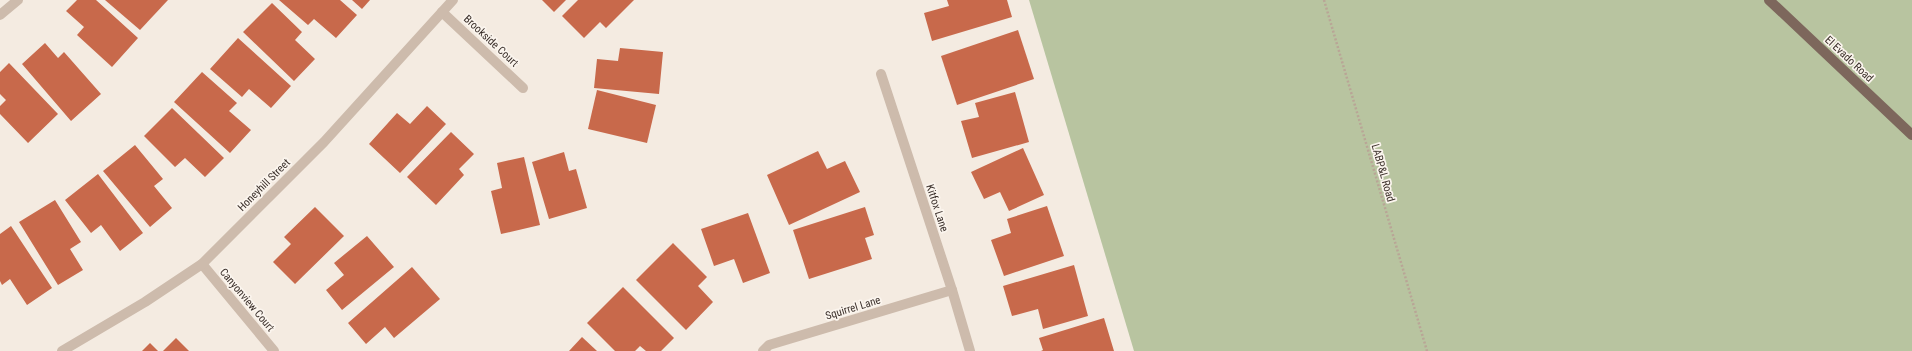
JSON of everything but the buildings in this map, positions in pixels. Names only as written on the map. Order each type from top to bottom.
[{"type":"main road","name":"El Evado Road","points":[[1769,0],[1912,135]]},
{"type":"street","points":[[0,15],[18,0]]},
{"type":"street","name":"Honeyhill Street","points":[[62,351],[145,302],[202,264],[324,142],[453,0]]},
{"type":"street","name":"Brookside Court","points":[[442,12],[523,88]]},
{"type":"street","name":"Kitfox Lane","points":[[880,74],[952,290],[970,351]]},
{"type":"street","name":"Canyonview Court","points":[[202,264],[274,351]]},
{"type":"street","name":"Squirrel Lane","points":[[763,351],[769,345],[952,290]]},
{"type":"path","name":"LABP&L Road","points":[[1324,0],[1427,351]]},
{"type":"green space","points":[[1029,0],[1912,0],[1912,351],[1134,351]]}]
